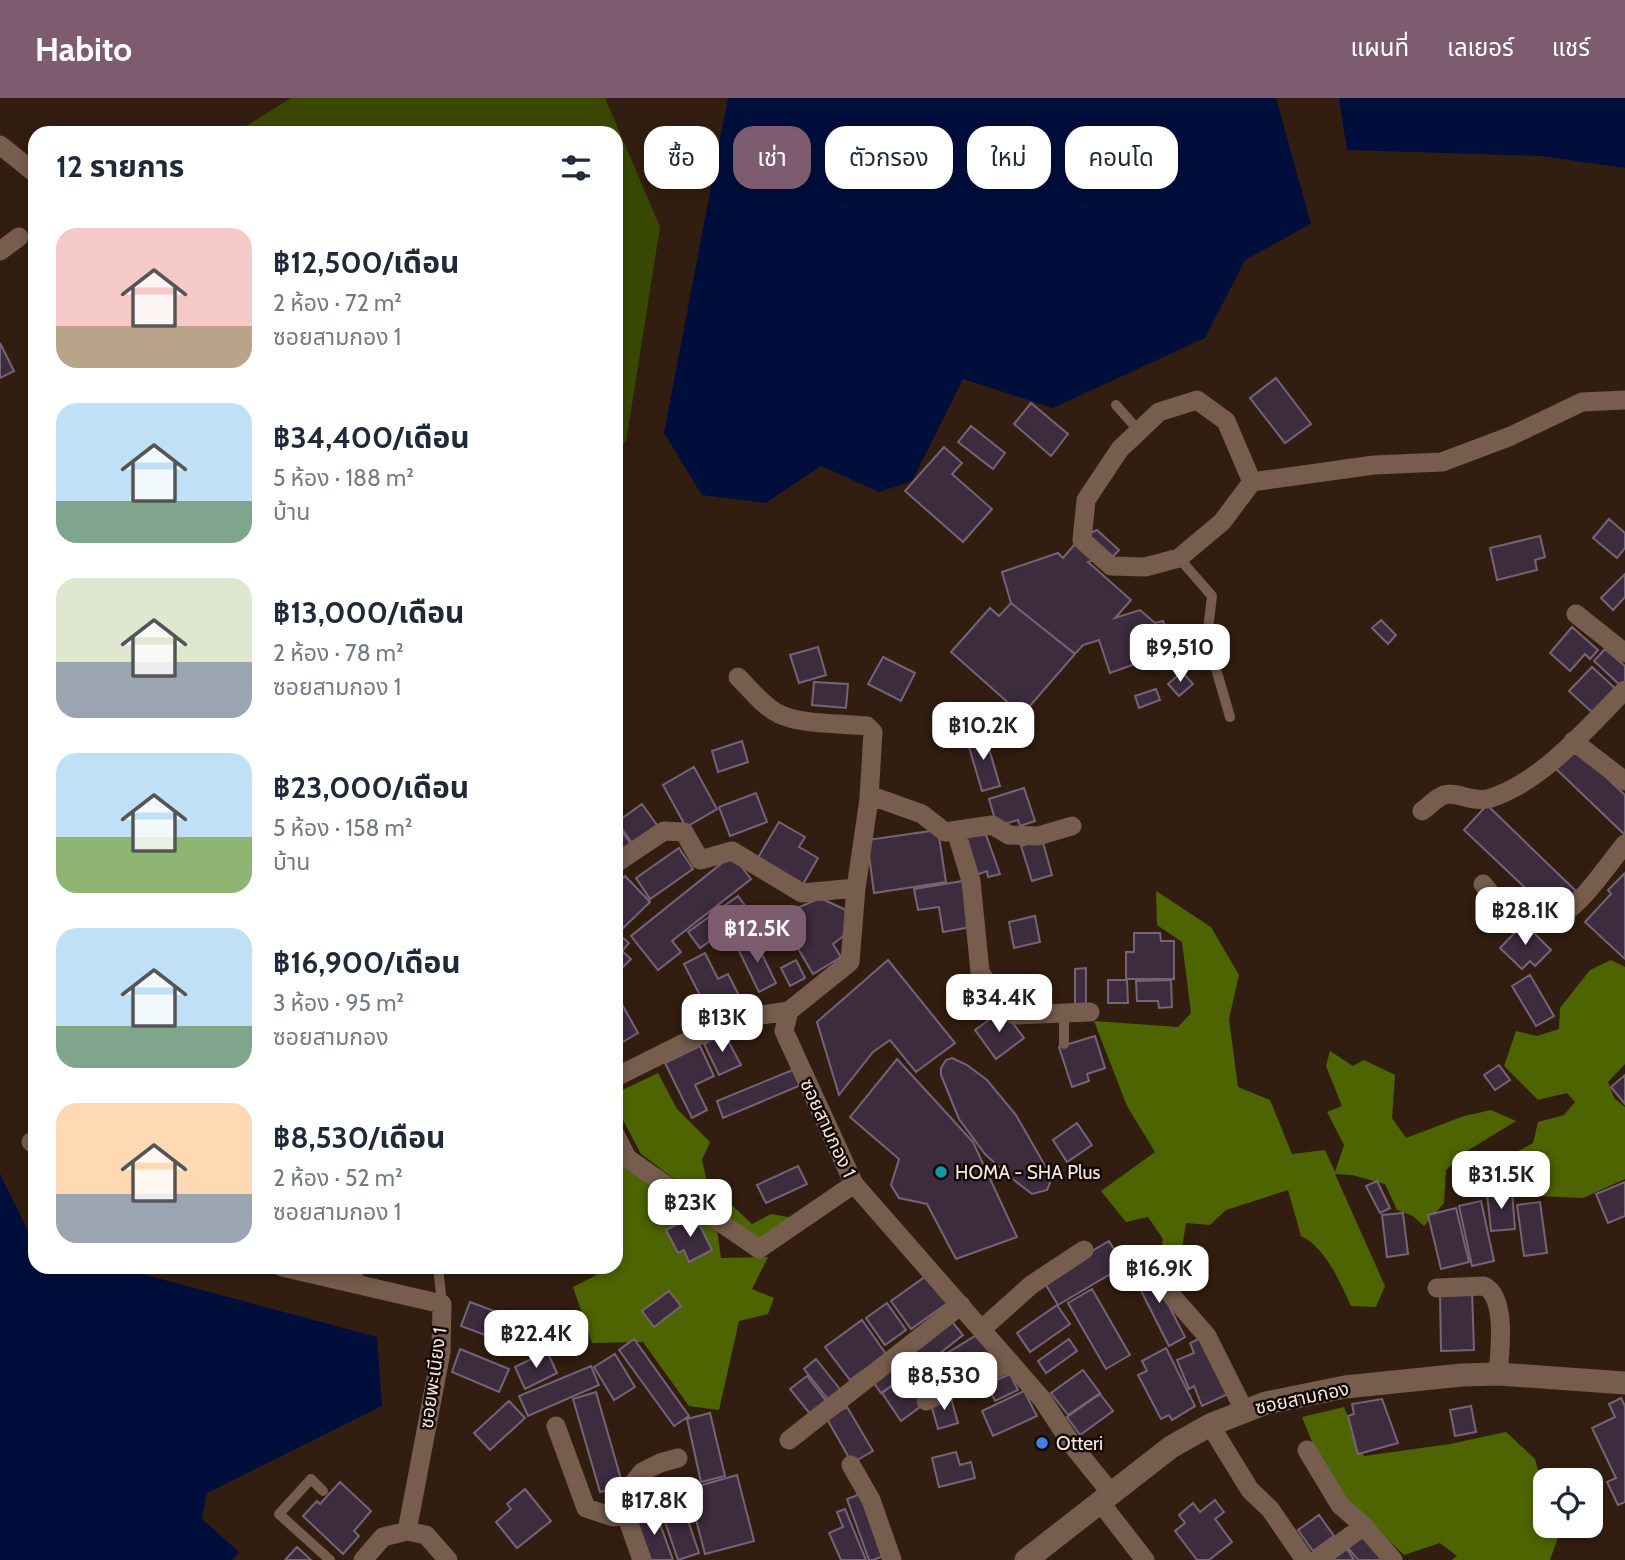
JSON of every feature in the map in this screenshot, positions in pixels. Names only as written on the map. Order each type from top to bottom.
[{"type":"street","points":[[0,145],[28,167]]},
{"type":"street","points":[[0,251],[19,237]]},
{"type":"street","points":[[1252,482],[1226,421],[1197,400],[1159,412],[1120,449],[1086,499],[1082,540],[1111,566],[1145,567],[1179,558],[1222,522],[1252,482],[1374,465],[1442,462],[1511,436],[1581,402],[1625,400]]},
{"type":"street","points":[[1576,614],[1625,653]]},
{"type":"street","points":[[623,1074],[732,1019],[789,1011],[850,962],[856,888],[869,795],[873,739],[870,728],[795,719],[779,714],[768,707],[738,677]]},
{"type":"street","points":[[1422,811],[1447,794],[1480,801],[1514,788],[1549,763],[1625,690]]},
{"type":"street","points":[[1573,741],[1625,781]]},
{"type":"street","points":[[869,795],[922,814],[945,832],[992,825],[1009,835],[1038,836],[1072,826]]},
{"type":"street","points":[[623,858],[664,831],[684,832],[700,860],[732,851],[802,893],[856,888]]},
{"type":"street","points":[[956,831],[971,881],[980,972],[987,986],[1014,1014],[1090,1012]]},
{"type":"street","points":[[1483,884],[1492,896],[1520,918],[1535,923],[1547,923],[1559,919],[1579,901],[1625,844]]},
{"type":"street","name":"ซอยสามกอง 1","points":[[789,1011],[784,1031],[854,1184],[1042,1399],[1145,1560]]},
{"type":"street","points":[[623,1150],[627,1158],[759,1249],[854,1184]]},
{"type":"street","points":[[982,1329],[1017,1296],[1084,1250]]},
{"type":"street","points":[[1156,1266],[1172,1296],[1207,1336],[1244,1410]]},
{"type":"street","name":"ซอยพะเนียง 1","points":[[336,1274],[359,1277],[442,1304],[441,1352],[407,1531]]},
{"type":"street","points":[[1437,1288],[1484,1286],[1491,1289],[1500,1311],[1499,1374]]},
{"type":"street","points":[[789,1440],[961,1305]]},
{"type":"street","points":[[926,1401],[1010,1362]]},
{"type":"street","name":"ซอยสามกอง","points":[[1026,1560],[1171,1447],[1210,1425],[1266,1403],[1345,1387],[1429,1377],[1499,1374],[1625,1383]]},
{"type":"street","points":[[1210,1425],[1250,1489],[1270,1509],[1305,1560]]},
{"type":"street","points":[[556,1426],[586,1508],[613,1517],[626,1515]]},
{"type":"street","points":[[1307,1450],[1340,1505],[1364,1526],[1393,1560]]},
{"type":"street","points":[[642,1560],[626,1515],[631,1486],[642,1472],[678,1458]]},
{"type":"street","points":[[851,1465],[871,1500],[892,1560]]},
{"type":"street","points":[[1317,1560],[1364,1526]]},
{"type":"street","points":[[363,1560],[383,1537],[407,1531],[426,1535],[448,1560]]},
{"type":"lane","points":[[1116,405],[1139,431]]},
{"type":"lane","points":[[1179,558],[1212,596],[1207,638],[1230,717]]},
{"type":"lane","points":[[1063,1044],[1064,1013]]},
{"type":"lane","points":[[439,1274],[442,1304]]},
{"type":"lane","points":[[323,1491],[311,1479],[279,1514],[330,1560]]},
{"type":"green space","points":[[291,98],[605,98],[617,126],[246,126]]},
{"type":"green space","points":[[623,140],[660,227],[626,442],[623,443]]},
{"type":"green space","points":[[1156,891],[1211,927],[1239,975],[1229,1019],[1238,1087],[1270,1100],[1292,1154],[1325,1150],[1335,1172],[1344,1145],[1327,1112],[1342,1106],[1326,1066],[1330,1051],[1353,1066],[1364,1060],[1395,1075],[1392,1118],[1406,1138],[1464,1116],[1491,1110],[1516,1121],[1467,1151],[1446,1170],[1444,1203],[1424,1226],[1413,1216],[1397,1210],[1385,1184],[1352,1175],[1335,1174],[1385,1286],[1376,1307],[1351,1306],[1325,1257],[1310,1241],[1301,1236],[1288,1190],[1226,1210],[1210,1225],[1186,1223],[1182,1249],[1172,1261],[1159,1263],[1163,1239],[1148,1217],[1126,1222],[1101,1191],[1155,1152],[1127,1106],[1094,1021],[1178,1027],[1191,1013],[1182,942],[1157,925]]},
{"type":"green space","points":[[1611,960],[1625,967],[1625,1064],[1608,1082],[1614,1098],[1625,1107],[1625,1179],[1583,1198],[1512,1195],[1508,1156],[1533,1143],[1538,1122],[1564,1115],[1575,1102],[1567,1093],[1538,1100],[1504,1066],[1516,1031],[1537,1036],[1559,1029],[1560,1008],[1590,970]]},
{"type":"green space","points":[[658,1073],[677,1109],[710,1142],[702,1160],[707,1182],[752,1224],[771,1214],[794,1218],[759,1239],[751,1236],[641,1154],[623,1120],[623,1090]]},
{"type":"green space","points":[[623,1157],[717,1230],[721,1258],[768,1257],[752,1289],[774,1298],[768,1314],[739,1321],[719,1410],[689,1406],[643,1342],[592,1343],[573,1287],[598,1274],[623,1274]]},
{"type":"green space","points":[[1344,1407],[1364,1456],[1450,1444],[1506,1432],[1535,1459],[1537,1468],[1533,1468],[1533,1538],[1558,1538],[1550,1560],[1452,1560],[1457,1556],[1440,1543],[1404,1555],[1340,1493],[1317,1454],[1302,1417]]},
{"type":"shaded area","points":[[728,98],[1276,98],[1311,224],[1245,260],[1205,338],[1053,408],[963,379],[912,481],[879,492],[821,466],[766,503],[702,495],[664,433],[711,189],[719,189],[719,145]]},
{"type":"shaded area","points":[[1339,98],[1625,98],[1625,168],[1541,156],[1347,150]]},
{"type":"shaded area","points":[[0,1174],[28,1231],[28,1274],[142,1274],[377,1337],[382,1406],[207,1493],[202,1519],[239,1552],[232,1560],[0,1560]]},
{"type":"building","points":[[0,343],[14,371],[0,378]]},
{"type":"building","points":[[1276,378],[1311,424],[1285,443],[1250,398]]},
{"type":"building","points":[[1031,403],[1068,434],[1051,456],[1014,424]]},
{"type":"building","points":[[971,426],[1005,453],[993,469],[958,442]]},
{"type":"building","points":[[944,447],[962,463],[952,474],[992,509],[963,542],[905,491]]},
{"type":"building","points":[[1609,519],[1625,533],[1625,548],[1617,558],[1593,538]]},
{"type":"building","points":[[1097,530],[1119,550],[1108,562],[1103,557],[1088,562],[1131,600],[1115,618],[1140,610],[1155,623],[1163,621],[1168,635],[1177,632],[1182,645],[1172,648],[1157,635],[1163,654],[1110,673],[1099,640],[1083,645],[1075,654],[1011,603],[1002,572],[1058,553],[1063,558],[1080,538]]},
{"type":"building","points":[[1540,536],[1545,557],[1535,560],[1537,570],[1497,580],[1490,548]]},
{"type":"building","points":[[1625,574],[1625,597],[1613,610],[1601,598]]},
{"type":"building","points":[[1011,603],[1075,654],[1022,715],[951,652],[990,608],[999,616]]},
{"type":"building","points":[[1381,620],[1396,635],[1388,644],[1372,628]]},
{"type":"building","points":[[1572,627],[1598,650],[1590,659],[1585,654],[1570,671],[1550,653]]},
{"type":"building","points":[[818,647],[826,675],[799,683],[790,655]]},
{"type":"building","points":[[1605,649],[1625,666],[1625,681],[1621,686],[1594,661]]},
{"type":"building","points":[[883,657],[915,673],[901,701],[868,684]]},
{"type":"building","points":[[1592,667],[1616,689],[1593,713],[1569,691]]},
{"type":"building","points":[[1182,672],[1193,684],[1179,696],[1168,684]]},
{"type":"building","points":[[814,682],[848,684],[846,708],[812,705]]},
{"type":"building","points":[[1156,689],[1160,700],[1139,708],[1135,696]]},
{"type":"building","points":[[984,732],[1000,786],[982,791],[966,737]]},
{"type":"building","points":[[742,741],[748,762],[718,772],[712,751]]},
{"type":"building","points":[[1572,745],[1625,795],[1625,835],[1553,766]]},
{"type":"building","points":[[694,767],[717,809],[686,827],[663,785]]},
{"type":"building","points":[[1024,788],[1035,821],[1020,826],[1018,820],[997,826],[989,799]]},
{"type":"building","points":[[756,793],[767,822],[730,836],[719,807]]},
{"type":"building","points":[[642,804],[657,825],[632,843],[623,830],[623,818]]},
{"type":"building","points":[[1487,805],[1577,892],[1554,915],[1464,830]]},
{"type":"building","points":[[779,822],[805,837],[799,847],[818,858],[802,886],[756,861]]},
{"type":"building","points":[[938,830],[946,882],[874,893],[867,840]]},
{"type":"building","points":[[985,832],[1000,874],[988,877],[987,871],[973,876],[961,839]]},
{"type":"building","points":[[623,833],[631,844],[623,849]]},
{"type":"building","points":[[1042,839],[1052,875],[1032,881],[1021,846]]},
{"type":"building","points":[[679,848],[693,869],[650,899],[636,878]]},
{"type":"building","points":[[732,855],[751,879],[672,941],[681,952],[658,970],[631,936]]},
{"type":"building","points":[[1625,873],[1625,959],[1585,922],[1611,894],[1608,890]]},
{"type":"building","points":[[625,876],[650,902],[623,928]]},
{"type":"building","points":[[963,881],[971,927],[943,932],[939,907],[918,910],[914,889]]},
{"type":"building","points":[[738,896],[750,912],[700,948],[688,932]]},
{"type":"building","points":[[820,898],[846,910],[846,934],[833,944],[841,957],[813,974],[779,916]]},
{"type":"building","points":[[1035,916],[1040,942],[1014,948],[1009,922]]},
{"type":"building","points":[[1524,923],[1551,950],[1535,966],[1530,961],[1522,969],[1500,948]]},
{"type":"building","points":[[1134,933],[1160,933],[1161,941],[1174,941],[1174,979],[1126,979],[1126,952],[1134,952]]},
{"type":"building","points":[[623,938],[629,943],[623,950]]},
{"type":"building","points":[[754,938],[776,983],[759,992],[737,947]]},
{"type":"building","points":[[623,952],[631,959],[623,967]]},
{"type":"building","points":[[705,953],[718,979],[728,974],[745,1007],[714,1023],[684,964]]},
{"type":"building","points":[[796,960],[805,978],[790,986],[781,968]]},
{"type":"building","points":[[888,960],[955,1043],[916,1072],[890,1040],[873,1052],[839,1095],[817,1022]]},
{"type":"building","points":[[1086,968],[1086,1006],[1075,1006],[1075,969]]},
{"type":"building","points":[[1530,975],[1554,1016],[1536,1026],[1512,986]]},
{"type":"building","points":[[1108,980],[1127,980],[1128,1003],[1108,1003]]},
{"type":"building","points":[[1171,980],[1172,1007],[1159,1008],[1158,1001],[1137,1001],[1136,981]]},
{"type":"building","points":[[623,1006],[638,1033],[623,1042]]},
{"type":"building","points":[[1003,1010],[1024,1038],[996,1059],[975,1030]]},
{"type":"building","points":[[724,1033],[741,1065],[719,1075],[704,1044]]},
{"type":"building","points":[[1095,1036],[1105,1068],[1087,1074],[1089,1081],[1072,1087],[1059,1047]]},
{"type":"building","points":[[700,1046],[714,1076],[695,1085],[707,1110],[692,1118],[665,1063]]},
{"type":"building","points":[[952,1058],[987,1080],[1016,1115],[1047,1169],[1050,1183],[1047,1190],[1032,1194],[1010,1177],[985,1154],[959,1119],[941,1075],[941,1068],[946,1060]]},
{"type":"building","name":"HOMA - SHA Plus","points":[[897,1059],[973,1142],[1017,1237],[956,1259],[927,1204],[899,1198],[891,1185],[899,1159],[850,1117]]},
{"type":"building","points":[[1499,1065],[1510,1080],[1495,1090],[1484,1075]]},
{"type":"building","points":[[795,1069],[801,1085],[723,1118],[717,1101]]},
{"type":"building","points":[[1625,1075],[1625,1104],[1611,1087]]},
{"type":"building","points":[[1077,1123],[1092,1145],[1067,1162],[1053,1140]]},
{"type":"building","points":[[798,1166],[807,1184],[766,1203],[757,1185]]},
{"type":"building","points":[[1377,1181],[1390,1208],[1380,1213],[1366,1186]]},
{"type":"building","points":[[1625,1182],[1625,1216],[1608,1223],[1596,1194]]},
{"type":"building","points":[[1512,1191],[1515,1229],[1491,1231],[1487,1193]]},
{"type":"building","points":[[1481,1201],[1494,1261],[1472,1266],[1459,1206]]},
{"type":"building","points":[[1540,1202],[1547,1253],[1524,1256],[1517,1205]]},
{"type":"building","points":[[1456,1208],[1469,1262],[1441,1269],[1428,1215]]},
{"type":"building","points":[[1403,1213],[1408,1254],[1387,1257],[1382,1215]]},
{"type":"building","points":[[695,1216],[712,1250],[689,1262],[684,1250],[678,1253],[666,1230]]},
{"type":"building","points":[[1109,1241],[1124,1266],[1058,1305],[1043,1280]]},
{"type":"building","points":[[1148,1265],[1185,1337],[1169,1346],[1132,1273]]},
{"type":"building","points":[[929,1274],[949,1302],[911,1329],[891,1301]]},
{"type":"building","points":[[1092,1289],[1130,1355],[1106,1369],[1068,1303]]},
{"type":"building","points":[[669,1291],[681,1306],[654,1327],[642,1311]]},
{"type":"building","points":[[1472,1291],[1474,1350],[1441,1351],[1440,1292]]},
{"type":"building","points":[[470,1302],[526,1323],[517,1347],[461,1326]]},
{"type":"building","points":[[887,1303],[906,1330],[885,1345],[866,1318]]},
{"type":"building","points":[[1057,1305],[1070,1324],[1030,1352],[1017,1333]]},
{"type":"building","points":[[949,1318],[963,1335],[925,1365],[911,1347]]},
{"type":"building","points":[[862,1320],[886,1354],[850,1380],[825,1347]]},
{"type":"building","points":[[980,1333],[992,1353],[956,1375],[944,1355]]},
{"type":"building","points":[[1203,1337],[1228,1394],[1202,1406],[1194,1386],[1189,1389],[1177,1360],[1194,1353],[1190,1343]]},
{"type":"building","points":[[634,1339],[689,1416],[674,1426],[619,1350]]},
{"type":"building","points":[[1069,1339],[1077,1351],[1046,1373],[1038,1361]]},
{"type":"building","points":[[1166,1348],[1195,1406],[1172,1420],[1169,1415],[1161,1419],[1138,1375],[1147,1371],[1142,1361]]},
{"type":"building","points":[[460,1349],[509,1369],[499,1392],[452,1372]]},
{"type":"building","points":[[547,1351],[557,1373],[525,1389],[515,1367]]},
{"type":"building","points":[[615,1354],[635,1387],[614,1400],[594,1367]]},
{"type":"building","points":[[816,1359],[843,1393],[831,1403],[804,1369]]},
{"type":"building","points":[[899,1359],[909,1373],[881,1393],[871,1379]]},
{"type":"building","points":[[591,1366],[599,1385],[528,1416],[519,1396]]},
{"type":"building","points":[[1083,1370],[1100,1393],[1068,1415],[1051,1393]]},
{"type":"building","points":[[1010,1374],[1018,1390],[995,1401],[987,1384]]},
{"type":"building","points":[[807,1376],[827,1402],[811,1415],[790,1389]]},
{"type":"building","points":[[905,1377],[924,1404],[901,1421],[882,1393]]},
{"type":"building","points":[[1024,1391],[1037,1416],[993,1436],[982,1411]]},
{"type":"building","points":[[596,1392],[623,1486],[600,1492],[573,1399]]},
{"type":"building","points":[[1100,1394],[1113,1411],[1080,1435],[1067,1417]]},
{"type":"building","points":[[950,1395],[958,1423],[938,1429],[930,1401]]},
{"type":"building","points":[[1621,1398],[1625,1406],[1625,1502],[1618,1505],[1607,1482],[1616,1478],[1592,1428],[1615,1417],[1609,1404]]},
{"type":"building","points":[[1382,1399],[1398,1443],[1358,1454],[1348,1416],[1354,1414],[1352,1404]]},
{"type":"building","points":[[509,1401],[525,1418],[490,1450],[474,1433]]},
{"type":"building","points":[[1471,1406],[1476,1432],[1455,1436],[1450,1410]]},
{"type":"building","points":[[847,1407],[873,1451],[852,1463],[827,1419]]},
{"type":"building","points":[[710,1413],[725,1476],[701,1482],[687,1419]]},
{"type":"building","points":[[956,1452],[960,1465],[971,1462],[975,1478],[939,1487],[932,1458]]},
{"type":"building","points":[[737,1475],[754,1541],[705,1554],[688,1489]]},
{"type":"building","points":[[340,1482],[371,1511],[354,1531],[359,1536],[343,1554],[303,1516],[317,1501],[320,1504]]},
{"type":"building","points":[[525,1489],[551,1521],[517,1548],[496,1522],[511,1509],[507,1504]]},
{"type":"building","points":[[863,1493],[886,1555],[873,1560],[869,1560],[847,1499]]},
{"type":"building","points":[[1215,1500],[1224,1512],[1215,1519],[1232,1542],[1209,1560],[1197,1560],[1175,1531],[1185,1523],[1179,1515],[1193,1503],[1200,1512]]},
{"type":"building","points":[[682,1503],[699,1553],[678,1560],[661,1510]]},
{"type":"building","points":[[845,1509],[866,1560],[841,1560],[829,1533],[843,1527],[837,1512]]},
{"type":"building","points":[[655,1510],[673,1560],[651,1560],[635,1518]]},
{"type":"building","points":[[1319,1515],[1334,1536],[1313,1551],[1298,1530]]},
{"type":"building","points":[[1365,1534],[1386,1560],[1358,1560],[1348,1548]]},
{"type":"building","points":[[297,1547],[311,1560],[285,1560]]},
{"type":"building","points":[[1347,1549],[1354,1560],[1331,1560]]},
{"type":"place","name":"HOMA - SHA Plus","points":[[941,1172]]},
{"type":"place","name":"Otteri","points":[[1042,1443]]}]
